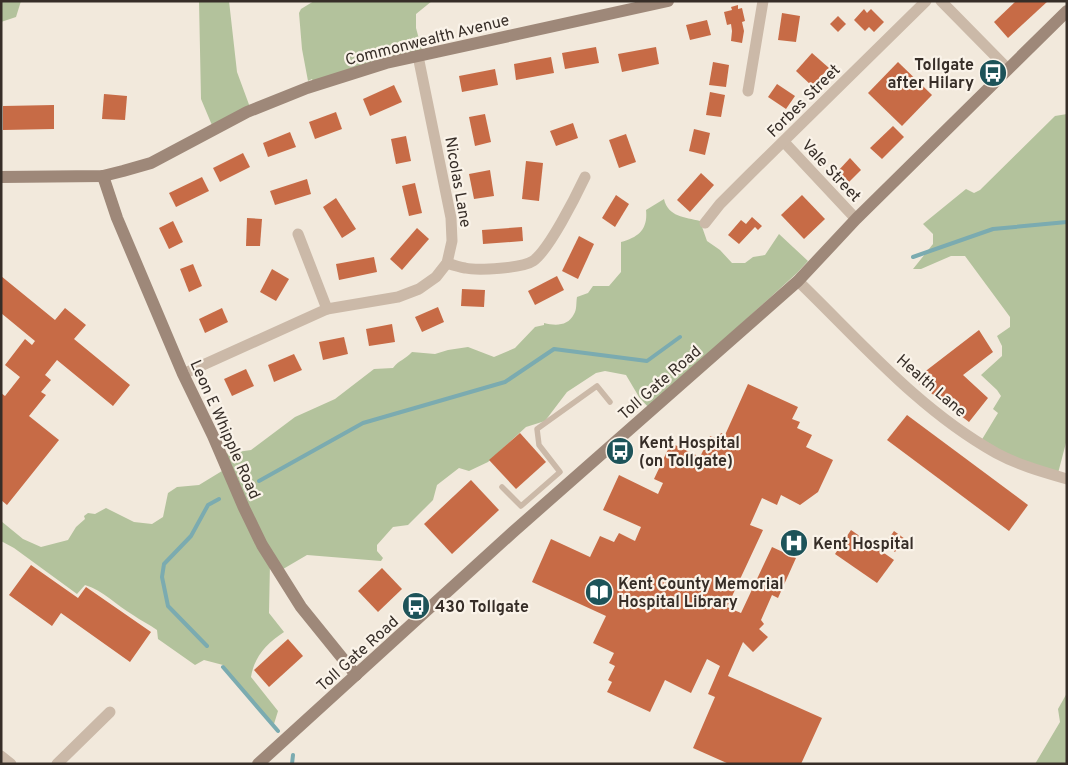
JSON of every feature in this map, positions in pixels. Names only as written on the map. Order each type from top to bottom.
[{"type":"street","name":"Commonwealth Avenue","points":[[1,177],[102,176],[150,162],[247,112],[306,88],[386,63],[668,1]]},
{"type":"street","points":[[748,91],[763,1]]},
{"type":"street","name":"Forbes Street","points":[[705,223],[738,186],[926,1]]},
{"type":"street","points":[[941,1],[1008,69]]},
{"type":"street","name":"Toll Gate Road","points":[[258,764],[531,516],[798,282],[856,219],[1067,11]]},
{"type":"street","name":"Nicolas Lane","points":[[418,56],[451,218],[452,241],[447,263]]},
{"type":"street","name":"Vale Street","points":[[784,142],[856,219]]},
{"type":"street","name":"Leon E Whipple Road","points":[[102,176],[117,218],[183,374],[262,545],[300,607],[356,675]]},
{"type":"street","points":[[183,374],[327,309],[398,297],[419,290],[436,277],[447,263],[467,269],[521,267],[534,261],[544,250],[574,201],[585,177]]},
{"type":"street","points":[[298,234],[327,309]]},
{"type":"street","name":"Health Lane","points":[[798,282],[934,412],[997,454],[1036,470],[1067,479]]},
{"type":"street","points":[[57,764],[110,712]]},
{"type":"street","points":[[1,756],[11,764]]},
{"type":"lane","points":[[521,506],[560,472],[539,445],[537,429],[597,386],[610,402]]},
{"type":"lane","points":[[556,475],[565,486]]},
{"type":"lane","points":[[502,487],[531,516]]},
{"type":"green space","points":[[1,1],[21,1],[16,17],[1,22]]},
{"type":"green space","points":[[199,1],[229,1],[237,72],[251,110],[214,130],[201,99]]},
{"type":"green space","points":[[314,1],[432,1],[416,14],[416,28],[423,54],[314,84],[312,79],[308,81],[302,49],[299,13],[301,9]]},
{"type":"green space","points":[[1067,114],[1067,439],[1057,477],[981,441],[998,413],[993,409],[1001,396],[981,375],[1002,356],[1002,346],[997,336],[1010,327],[1010,317],[965,256],[951,256],[921,269],[913,269],[933,244],[933,234],[923,224],[966,189],[974,193],[980,190],[1055,116]]},
{"type":"green space","points":[[664,199],[666,205],[673,213],[700,221],[707,241],[720,250],[732,263],[745,263],[753,257],[765,255],[779,234],[808,261],[649,408],[639,397],[626,375],[605,371],[596,373],[567,392],[545,421],[526,427],[488,462],[469,471],[459,468],[437,485],[433,500],[408,525],[393,527],[377,545],[377,551],[383,558],[381,561],[307,555],[278,572],[270,563],[269,613],[284,632],[262,651],[255,663],[251,677],[278,711],[274,724],[247,696],[223,665],[204,660],[195,665],[158,639],[157,630],[104,594],[85,585],[77,594],[14,548],[1,541],[1,521],[23,539],[41,547],[68,540],[76,527],[85,519],[84,516],[88,513],[95,514],[106,508],[134,522],[152,524],[163,517],[168,493],[177,487],[199,485],[222,471],[216,455],[251,450],[295,417],[335,399],[374,369],[393,368],[412,352],[435,354],[468,347],[494,357],[515,348],[535,327],[544,325],[544,323],[557,325],[565,323],[575,312],[577,297],[588,293],[593,286],[609,286],[621,272],[621,242],[633,238],[641,231],[644,227],[646,210]]},
{"type":"green space","points":[[1067,693],[1067,764],[1035,764],[1060,722],[1058,709]]},
{"type":"building","points":[[1016,1],[1048,1],[1008,38],[994,22]]},
{"type":"building","points":[[738,5],[738,9],[742,8],[745,21],[742,22],[744,31],[742,43],[731,41],[731,24],[727,25],[724,12],[732,10],[731,7]]},
{"type":"building","points":[[864,9],[867,13],[871,9],[884,22],[874,32],[869,27],[865,31],[854,20]]},
{"type":"building","points":[[782,13],[800,16],[796,42],[778,40]]},
{"type":"building","points":[[838,16],[846,24],[838,32],[830,24]]},
{"type":"building","points":[[707,20],[711,35],[690,40],[686,25]]},
{"type":"building","points":[[596,47],[599,63],[565,69],[562,53]]},
{"type":"building","points":[[656,47],[659,64],[622,72],[618,54]]},
{"type":"building","points":[[812,53],[829,68],[812,86],[796,71]]},
{"type":"building","points":[[551,57],[554,73],[516,80],[514,64]]},
{"type":"building","points":[[713,62],[729,65],[726,87],[709,85]]},
{"type":"building","points":[[898,62],[932,95],[902,126],[868,93]]},
{"type":"building","points":[[495,69],[498,85],[462,92],[459,76]]},
{"type":"building","points":[[777,84],[795,96],[786,109],[768,97]]},
{"type":"building","points":[[394,85],[402,102],[370,116],[363,99]]},
{"type":"building","points":[[710,92],[725,95],[721,117],[706,115]]},
{"type":"building","points":[[104,94],[127,96],[125,120],[102,119]]},
{"type":"building","points":[[54,105],[54,129],[3,130],[3,106]]},
{"type":"building","points":[[336,112],[342,129],[315,139],[309,122]]},
{"type":"building","points":[[485,114],[491,142],[475,146],[469,117]]},
{"type":"building","points":[[573,123],[578,138],[556,146],[550,131]]},
{"type":"building","points":[[893,126],[904,137],[882,159],[870,148]]},
{"type":"building","points":[[694,129],[710,133],[705,155],[689,151]]},
{"type":"building","points":[[290,132],[296,147],[268,157],[263,143]]},
{"type":"building","points":[[626,134],[636,162],[619,168],[609,140]]},
{"type":"building","points":[[406,136],[411,161],[396,164],[391,139]]},
{"type":"building","points":[[243,153],[250,167],[220,182],[213,168]]},
{"type":"building","points":[[850,158],[861,170],[849,182],[838,171]]},
{"type":"building","points":[[526,161],[543,163],[539,201],[522,199]]},
{"type":"building","points":[[490,170],[494,196],[474,199],[469,174]]},
{"type":"building","points":[[701,173],[714,185],[690,212],[677,200]]},
{"type":"building","points":[[202,177],[209,191],[176,207],[169,193]]},
{"type":"building","points":[[307,179],[311,194],[275,205],[270,191]]},
{"type":"building","points":[[415,183],[422,213],[409,216],[402,186]]},
{"type":"building","points":[[616,195],[629,204],[615,227],[602,218]]},
{"type":"building","points":[[802,195],[825,219],[804,239],[781,215]]},
{"type":"building","points":[[336,198],[356,229],[342,238],[323,207]]},
{"type":"building","points":[[752,217],[762,226],[758,230],[755,227],[739,244],[728,235],[741,220],[746,224]]},
{"type":"building","points":[[247,218],[262,219],[260,246],[246,246]]},
{"type":"building","points":[[173,221],[183,242],[169,249],[159,228]]},
{"type":"building","points":[[522,227],[523,241],[483,244],[482,230]]},
{"type":"building","points":[[417,228],[429,239],[402,270],[390,259]]},
{"type":"building","points":[[579,236],[594,244],[578,279],[562,271]]},
{"type":"building","points":[[374,257],[377,272],[339,280],[336,264]]},
{"type":"building","points":[[193,264],[202,286],[189,292],[180,269]]},
{"type":"building","points":[[272,269],[289,279],[276,301],[260,292]]},
{"type":"building","points":[[1,276],[55,320],[65,308],[86,325],[74,339],[130,385],[113,406],[57,360],[45,375],[51,380],[41,392],[46,395],[29,416],[59,440],[7,505],[1,500],[1,393],[5,396],[20,377],[5,365],[25,339],[32,345],[35,341],[1,313]]},
{"type":"building","points":[[557,276],[564,290],[535,305],[528,291]]},
{"type":"building","points":[[462,289],[485,290],[484,307],[461,306]]},
{"type":"building","points":[[438,307],[444,322],[422,332],[415,317]]},
{"type":"building","points":[[222,308],[228,322],[205,333],[199,319]]},
{"type":"building","points":[[392,324],[395,342],[369,346],[366,329]]},
{"type":"building","points":[[979,330],[993,352],[963,375],[988,398],[969,422],[914,380]]},
{"type":"building","points":[[344,337],[348,354],[323,360],[319,342]]},
{"type":"building","points":[[294,354],[302,370],[274,382],[268,365]]},
{"type":"building","points":[[246,369],[254,386],[232,396],[224,379]]},
{"type":"building","points":[[748,384],[798,407],[792,419],[800,422],[797,428],[812,435],[806,447],[833,460],[818,492],[800,505],[781,495],[777,505],[762,498],[750,525],[763,530],[727,607],[741,613],[772,547],[796,558],[778,598],[772,595],[761,620],[764,624],[759,629],[768,637],[753,652],[743,642],[728,676],[822,718],[801,764],[729,764],[693,748],[715,697],[708,694],[720,666],[707,659],[691,693],[665,680],[650,712],[607,692],[612,682],[608,680],[615,666],[609,663],[614,653],[593,643],[606,616],[532,582],[551,539],[590,557],[600,536],[614,542],[619,533],[635,541],[641,527],[603,510],[619,475],[658,494],[663,483],[654,479],[671,443],[700,457],[710,436],[718,439],[721,433],[725,435]]},
{"type":"building","points":[[907,415],[1028,505],[1009,531],[887,440]]},
{"type":"building","points":[[520,433],[546,462],[516,489],[489,460]]},
{"type":"building","points":[[471,480],[499,510],[452,554],[424,524]]},
{"type":"building","points":[[851,530],[894,560],[877,583],[835,554]]},
{"type":"building","points":[[894,531],[905,539],[895,552],[885,544]]},
{"type":"building","points":[[31,565],[78,598],[86,587],[151,632],[130,662],[61,613],[52,626],[9,595]]},
{"type":"building","points":[[382,568],[402,589],[378,612],[358,591]]},
{"type":"building","points":[[288,639],[303,656],[269,687],[254,670]]},
{"type":"waterway","points":[[913,257],[993,229],[1067,222]]},
{"type":"waterway","points":[[259,481],[363,423],[505,382],[554,349],[647,361],[680,337]]},
{"type":"waterway","points":[[207,646],[168,606],[162,577],[164,564],[191,536],[208,505],[219,499]]},
{"type":"waterway","points":[[223,667],[278,731]]},
{"type":"waterway","points":[[292,764],[293,755]]},
{"type":"place","name":"Tollgate after Hilary","points":[[993,73]]},
{"type":"place","name":"Kent Hospital (on Tollgate)","points":[[620,451]]},
{"type":"place","name":"Kent Hospital","points":[[794,543]]},
{"type":"place","name":"Kent County Memorial Hospital Library","points":[[599,592]]},
{"type":"place","name":"430 Tollgate","points":[[416,606]]}]
